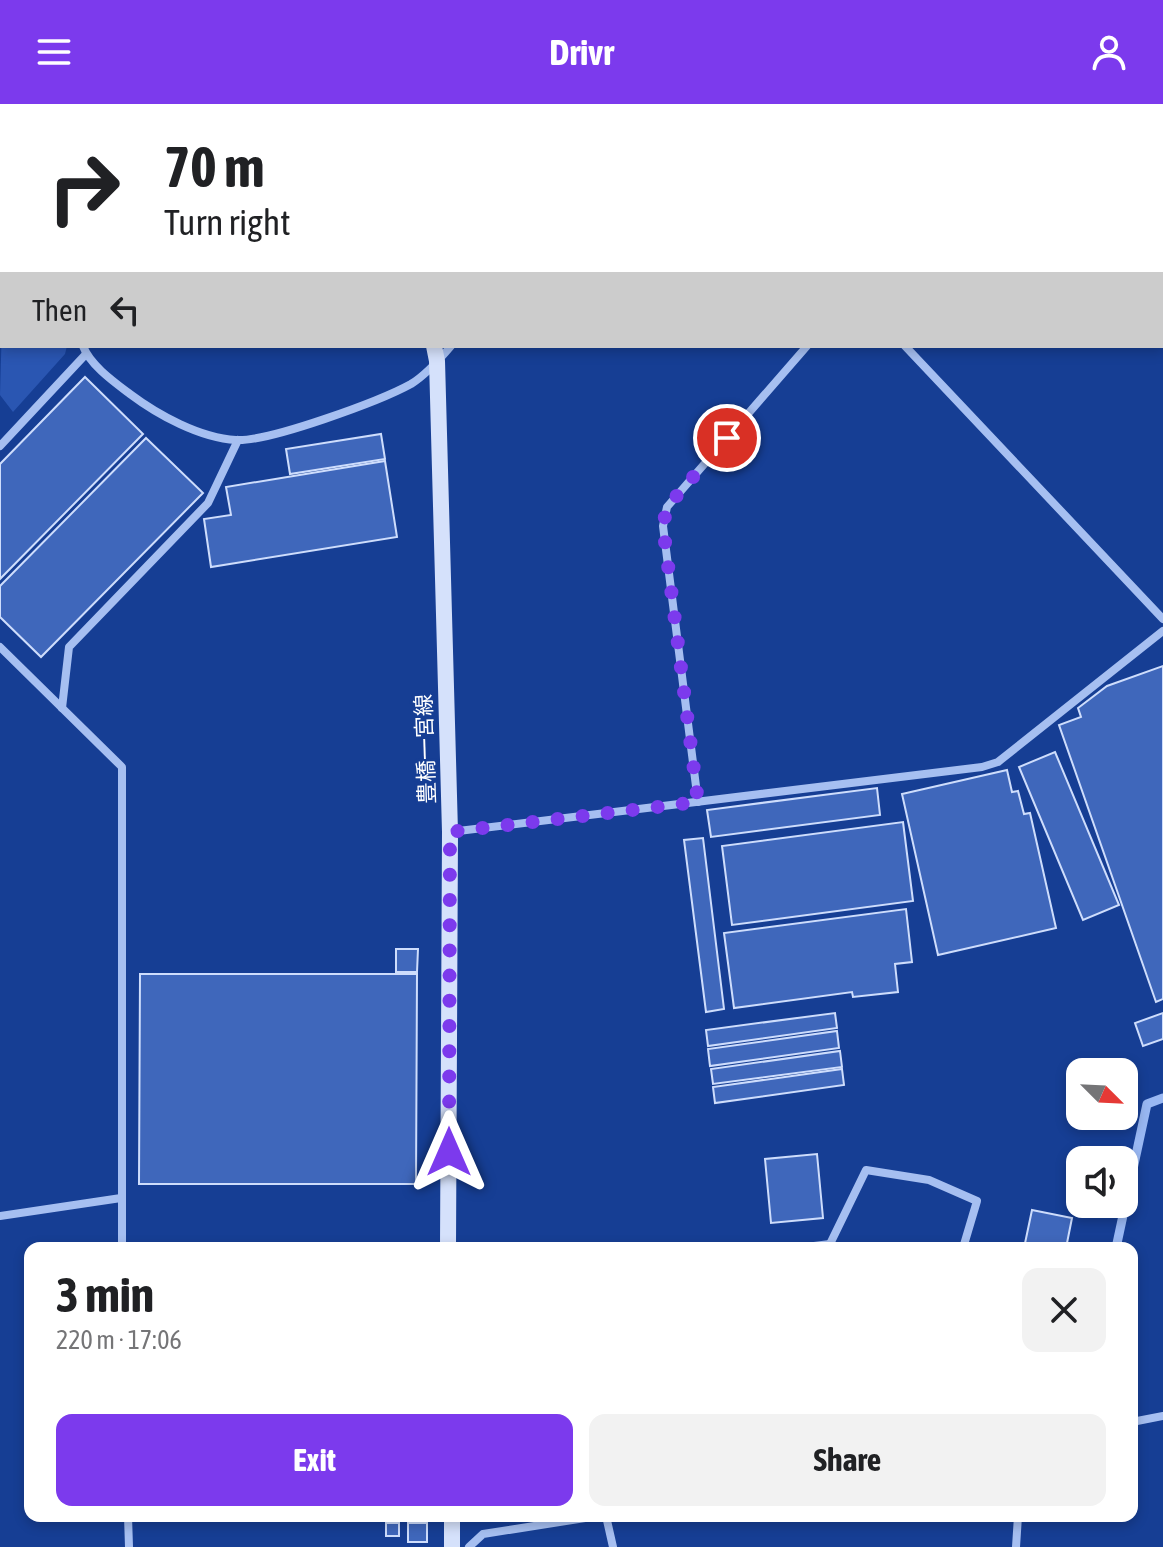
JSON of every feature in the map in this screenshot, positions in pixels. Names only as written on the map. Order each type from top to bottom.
[{"type":"main road","name":"豊橋一宮線","points":[[435,354],[450,832],[448,1242]]},
{"type":"main road","points":[[452,1522],[452,1547]]},
{"type":"street","points":[[698,802],[663,526],[667,507],[805,348]]},
{"type":"street","points":[[907,348],[1163,619]]},
{"type":"street","points":[[0,446],[85,350],[115,383],[158,414],[216,436],[238,440],[285,432],[394,392],[414,382],[435,354]]},
{"type":"street","points":[[62,708],[69,647],[208,503],[238,440]]},
{"type":"street","points":[[450,832],[982,767],[998,762],[1163,631]]},
{"type":"street","points":[[0,647],[122,767],[122,1242]]},
{"type":"street","points":[[835,1242],[866,1170],[929,1180],[977,1201],[965,1242]]},
{"type":"street","points":[[0,1216],[121,1198]]},
{"type":"street","points":[[1138,1421],[1163,1416]]},
{"type":"street","points":[[128,1522],[129,1547]]},
{"type":"street","points":[[469,1547],[483,1534],[560,1522]]},
{"type":"street","points":[[607,1522],[613,1547]]},
{"type":"street","points":[[1016,1547],[1018,1522]]},
{"type":"shaded area","points":[[1,348],[66,348],[65,354],[13,412],[0,395]]},
{"type":"building","points":[[85,377],[143,434],[0,579],[0,464]]},
{"type":"building","points":[[381,434],[385,459],[290,474],[286,449]]},
{"type":"building","points":[[146,438],[203,493],[41,657],[0,617],[0,586]]},
{"type":"building","points":[[385,461],[397,537],[211,567],[204,519],[231,515],[226,487]]},
{"type":"building","points":[[1163,666],[1163,999],[1156,1002],[1059,725],[1081,717],[1078,708],[1107,686]]},
{"type":"building","points":[[1055,752],[1119,905],[1083,920],[1019,767]]},
{"type":"building","points":[[1007,770],[1012,792],[1018,791],[1024,814],[1030,813],[1056,928],[938,955],[902,794]]},
{"type":"building","points":[[877,788],[880,815],[711,837],[707,810]]},
{"type":"building","points":[[903,822],[913,901],[732,925],[722,846]]},
{"type":"building","points":[[703,838],[724,1009],[706,1012],[684,840]]},
{"type":"building","points":[[906,909],[912,962],[895,964],[898,992],[853,997],[852,992],[734,1008],[724,933]]},
{"type":"building","points":[[396,949],[418,949],[417,972],[396,972]]},
{"type":"building","points":[[140,974],[417,974],[416,1184],[139,1184]]},
{"type":"building","points":[[835,1013],[837,1028],[708,1046],[706,1030]]},
{"type":"building","points":[[1163,1013],[1163,1039],[1143,1046],[1135,1023]]},
{"type":"building","points":[[837,1031],[839,1048],[710,1066],[708,1049]]},
{"type":"building","points":[[840,1051],[842,1067],[713,1084],[711,1069]]},
{"type":"building","points":[[842,1069],[844,1085],[715,1103],[713,1087]]},
{"type":"building","points":[[817,1154],[823,1218],[771,1223],[765,1159]]},
{"type":"building","points":[[1032,1210],[1072,1218],[1067,1242],[1025,1242]]},
{"type":"building","points":[[386,1523],[399,1523],[399,1536],[386,1536]]},
{"type":"building","points":[[408,1523],[427,1523],[427,1542],[408,1542]]},
{"type":"waterway","points":[[1117,1242],[1147,1104],[1163,1098]]},
{"type":"route","points":[[449,1152],[450,832],[698,802],[663,526],[667,507],[727,438]]}]
